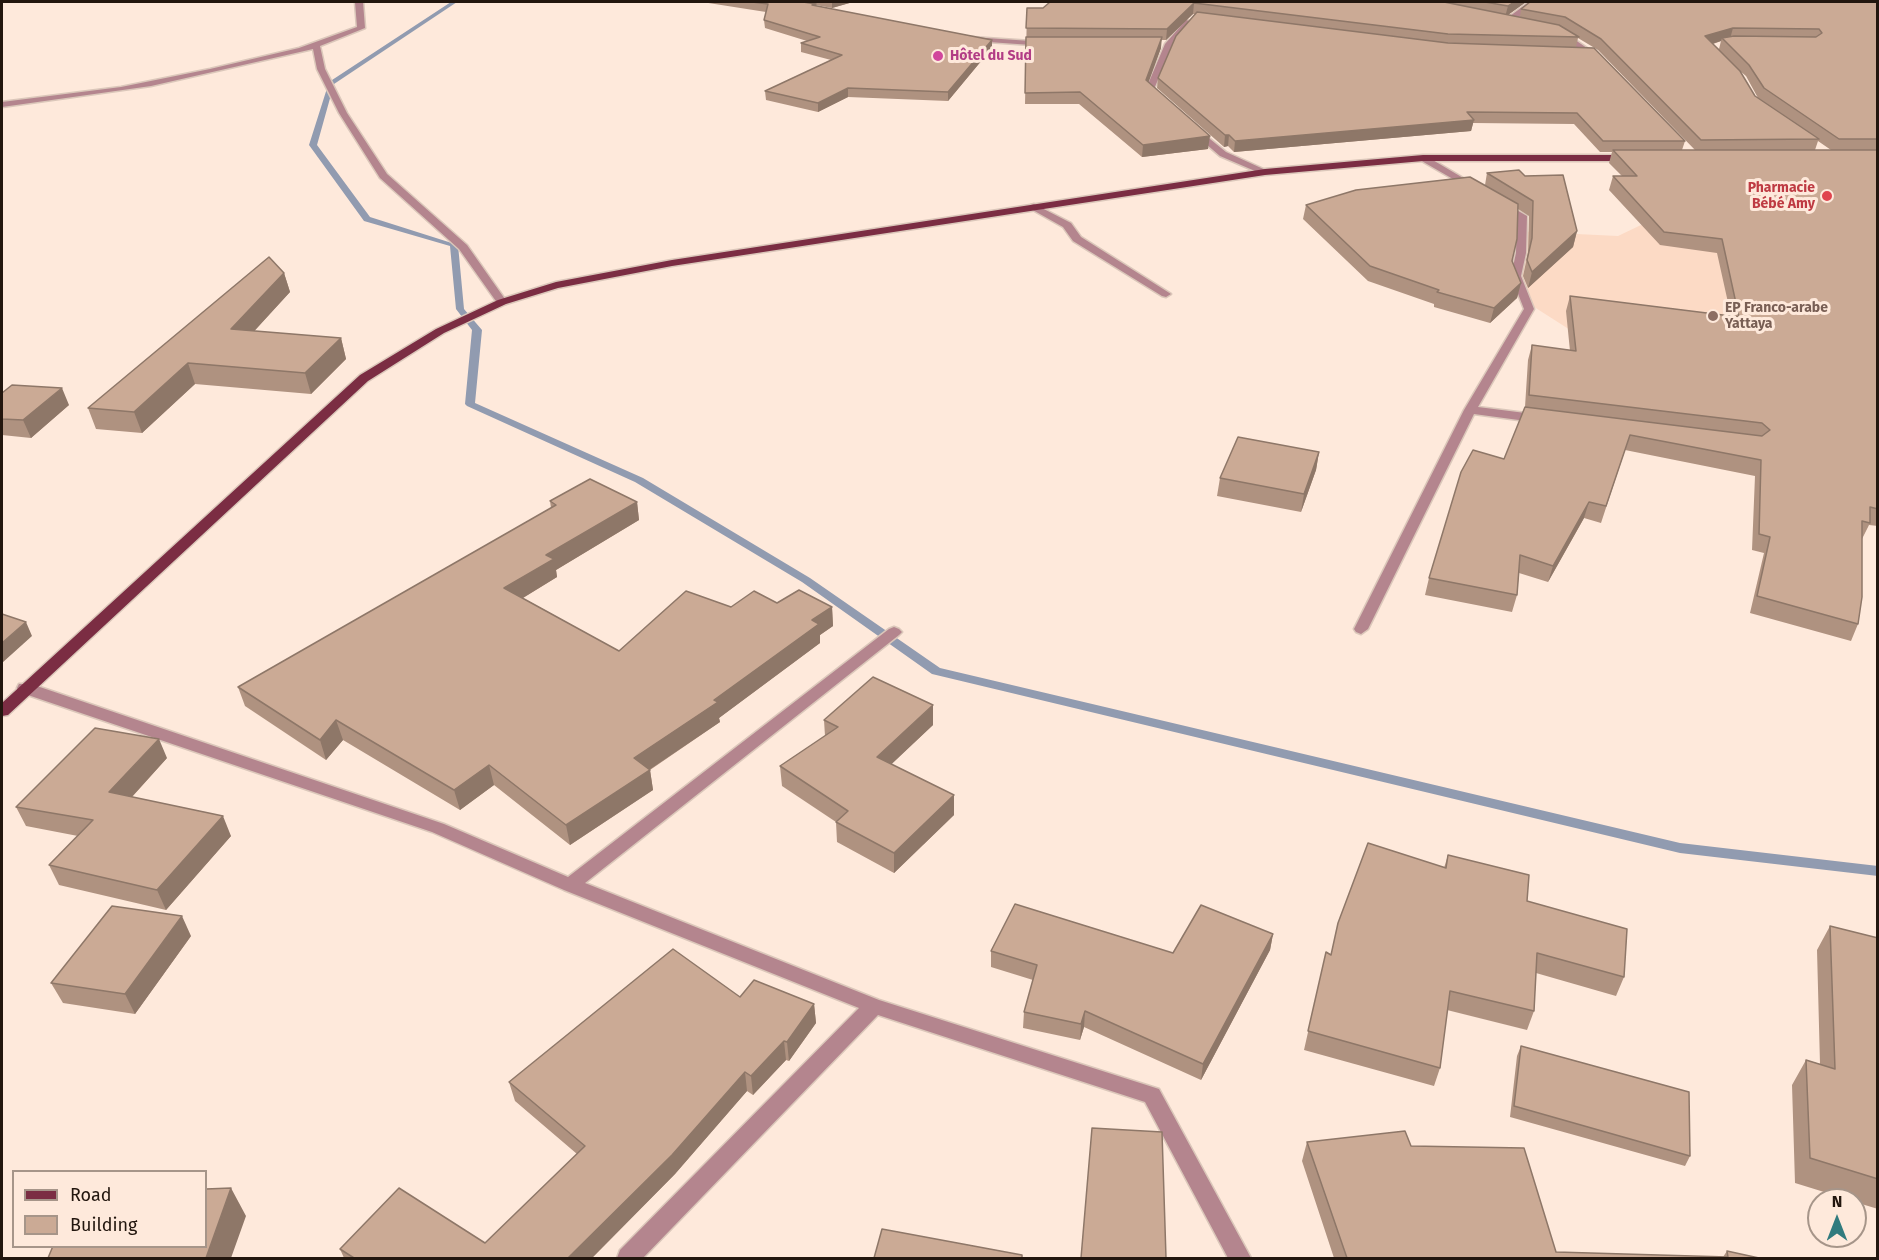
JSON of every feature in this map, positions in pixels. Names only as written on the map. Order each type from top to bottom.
[{"type":"main road","points":[[2,711],[364,378],[440,331],[518,296],[556,285],[615,274],[1265,172],[1423,158],[1648,158]]},
{"type":"street","points":[[2,105],[80,97],[184,79],[317,47],[361,28],[359,2]]},
{"type":"street","points":[[1509,21],[1533,2]]},
{"type":"street","points":[[1168,105],[1150,89],[1169,44],[1193,18]]},
{"type":"street","points":[[1498,19],[1519,24]]},
{"type":"street","points":[[1549,30],[1559,32],[1594,54],[1610,70]]},
{"type":"street","points":[[968,38],[1051,44]]},
{"type":"street","points":[[1157,44],[1169,44]]},
{"type":"street","points":[[317,47],[321,69],[343,113],[383,176],[463,247],[502,302]]},
{"type":"street","points":[[1571,53],[1594,54]]},
{"type":"street","points":[[1185,121],[1223,154],[1265,172]]},
{"type":"street","points":[[1361,629],[1470,410],[1529,309],[1516,276],[1521,253],[1522,216],[1423,158]]},
{"type":"street","points":[[1034,207],[1067,225],[1077,239],[1166,294]]},
{"type":"street","points":[[1470,410],[1554,421]]},
{"type":"street","points":[[570,885],[894,632]]},
{"type":"street","points":[[25,688],[438,828],[570,885],[874,1006],[1152,1095],[1240,1258]]},
{"type":"street","points":[[628,1258],[874,1006]]},
{"type":"shaded area","name":"EP Franco-arabe Yattaya","points":[[1641,225],[1856,249],[1877,372],[1578,335],[1517,296],[1514,231],[1618,236]]},
{"type":"building","points":[[752,2],[816,4],[812,5],[992,40],[948,92],[848,88],[818,103],[765,91],[842,55],[801,43],[820,37],[764,20],[768,4]]},
{"type":"building","points":[[1050,2],[1444,2],[1559,25],[1579,37],[1448,34],[1194,3],[1167,29],[1026,28],[1027,8],[1043,8]]},
{"type":"building","points":[[1485,2],[1514,2],[1508,6]]},
{"type":"building","points":[[1530,2],[1878,2],[1878,139],[1839,139],[1764,88],[1749,65],[1722,38],[1734,36],[1816,37],[1822,33],[1819,29],[1733,28],[1705,36],[1740,71],[1755,96],[1819,139],[1701,140],[1601,39],[1565,17],[1521,9]]},
{"type":"building","points":[[1197,12],[1448,43],[1594,48],[1685,141],[1603,141],[1577,113],[1467,112],[1474,120],[1235,141],[1158,78],[1176,36]]},
{"type":"building","points":[[1026,37],[1162,37],[1146,80],[1210,136],[1143,145],[1080,92],[1025,93]]},
{"type":"building","points":[[1613,150],[1878,150],[1878,509],[1870,507],[1870,523],[1862,521],[1862,597],[1858,624],[1757,596],[1770,537],[1759,534],[1761,460],[1630,435],[1606,506],[1589,502],[1553,566],[1520,555],[1517,595],[1429,578],[1461,472],[1473,450],[1504,459],[1525,407],[1762,436],[1770,430],[1762,423],[1529,395],[1532,345],[1576,351],[1570,296],[1739,317],[1722,239],[1664,232],[1613,176],[1637,176]]},
{"type":"building","points":[[1519,170],[1525,176],[1563,175],[1577,231],[1532,272],[1527,260],[1532,238],[1533,201],[1487,173]]},
{"type":"building","points":[[1470,177],[1518,204],[1517,239],[1512,261],[1521,283],[1494,308],[1437,292],[1439,290],[1370,266],[1306,205],[1356,190]]},
{"type":"building","points":[[269,257],[284,273],[231,329],[341,338],[305,373],[188,363],[134,412],[88,408]]},
{"type":"building","points":[[12,385],[62,388],[23,420],[2,419],[2,393]]},
{"type":"building","points":[[1238,437],[1319,452],[1304,494],[1220,478]]},
{"type":"building","points":[[590,479],[637,502],[546,555],[554,559],[504,588],[619,651],[686,591],[731,607],[754,591],[777,603],[799,590],[832,607],[812,620],[819,624],[714,700],[718,702],[634,758],[650,770],[566,825],[489,765],[454,790],[336,720],[320,740],[238,687],[556,505],[550,501]]},
{"type":"building","points":[[2,614],[26,622],[2,643]]},
{"type":"building","points":[[873,677],[933,705],[877,757],[954,795],[894,853],[836,822],[848,811],[780,766],[838,727],[824,720]]},
{"type":"building","points":[[95,728],[159,739],[109,792],[223,816],[157,890],[49,865],[93,820],[16,807]]},
{"type":"building","points":[[1368,843],[1446,868],[1448,855],[1529,875],[1527,901],[1627,929],[1624,977],[1537,953],[1534,1011],[1450,991],[1440,1068],[1308,1031],[1326,952],[1331,955],[1338,923]]},
{"type":"building","points":[[1015,904],[1173,953],[1201,905],[1273,934],[1203,1064],[1085,1011],[1081,1024],[1024,1012],[1037,965],[991,951]]},
{"type":"building","points":[[112,906],[182,916],[125,994],[51,983]]},
{"type":"building","points":[[1830,926],[1878,938],[1878,1179],[1810,1158],[1806,1060],[1835,1069]]},
{"type":"building","points":[[673,949],[740,997],[754,980],[814,1004],[787,1042],[784,1041],[751,1076],[745,1072],[672,1155],[568,1258],[354,1258],[340,1249],[399,1188],[485,1243],[585,1146],[509,1082]]},
{"type":"building","points":[[1521,1046],[1689,1092],[1690,1156],[1514,1106]]},
{"type":"building","points":[[1092,1128],[1162,1132],[1166,1258],[1081,1258]]},
{"type":"building","points":[[1405,1131],[1411,1146],[1524,1148],[1556,1252],[1728,1257],[1727,1251],[1759,1258],[1347,1258],[1307,1142]]},
{"type":"building","points":[[231,1188],[206,1258],[48,1258],[52,1248],[207,1248],[207,1189]]},
{"type":"building","points":[[882,1229],[1022,1255],[1022,1258],[874,1258]]},
{"type":"waterway","points":[[454,2],[331,83],[313,145],[367,219],[454,245],[460,309],[477,330],[470,404],[639,480],[806,580],[936,671],[1680,848],[1878,871]]},
{"type":"place","name":"Hôtel du Sud","points":[[938,56]]},
{"type":"place","name":"Pharmacie Bébé Amy","points":[[1827,196]]},
{"type":"place","name":"EP Franco-arabe Yattaya","points":[[1713,316]]}]
